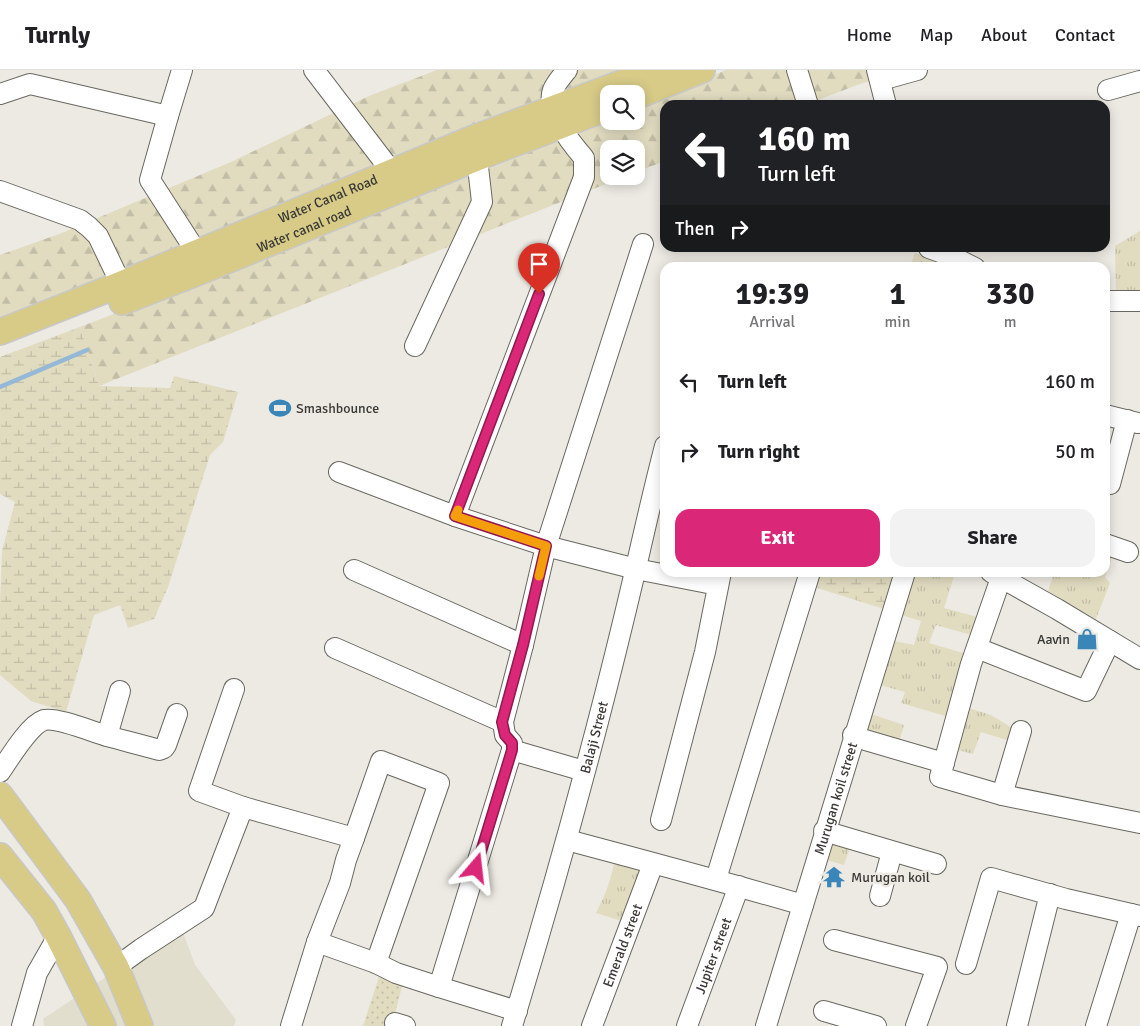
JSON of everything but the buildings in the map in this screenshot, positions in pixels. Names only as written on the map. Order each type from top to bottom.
[{"type":"main road","name":"Water Canal Road","points":[[0,332],[121,284],[200,262],[397,181],[474,138],[556,117],[577,101],[657,70]]},
{"type":"main road","points":[[645,92],[702,70]]},
{"type":"main road","points":[[397,181],[477,158],[556,117],[600,109]]},
{"type":"main road","points":[[0,349],[200,262]]},
{"type":"main road","points":[[0,795],[78,900],[116,967],[140,1026]]},
{"type":"main road","points":[[0,856],[44,911],[103,1026]]},
{"type":"street","points":[[182,70],[150,180],[200,262]]},
{"type":"street","points":[[314,70],[397,181]]},
{"type":"street","points":[[455,516],[584,177],[584,158],[575,148],[556,117],[553,91],[567,70]]},
{"type":"street","points":[[797,70],[806,100]]},
{"type":"street","points":[[885,100],[879,75],[916,70]]},
{"type":"street","points":[[1108,90],[1140,81]]},
{"type":"street","points":[[0,94],[30,84],[168,116]]},
{"type":"street","points":[[415,346],[482,202],[477,158]]},
{"type":"street","points":[[0,191],[80,220],[98,236],[121,284]]},
{"type":"street","points":[[439,987],[512,750],[512,743],[505,735],[502,722],[523,645],[546,546],[643,244]]},
{"type":"street","points":[[935,252],[950,262]]},
{"type":"street","points":[[1110,301],[1140,301]]},
{"type":"street","points":[[1110,416],[1133,422],[1110,484]]},
{"type":"street","name":"Balaji Street","points":[[514,1018],[567,840],[624,619],[660,467]]},
{"type":"street","points":[[339,472],[455,516],[546,546],[636,569],[660,572]]},
{"type":"street","points":[[1110,546],[1128,552]]},
{"type":"street","points":[[354,570],[523,645]]},
{"type":"street","points":[[661,820],[705,652],[720,579],[703,577]]},
{"type":"street","points":[[716,879],[808,577]]},
{"type":"street","name":"Murugan koil street","points":[[766,1026],[903,577]]},
{"type":"street","points":[[998,577],[940,776],[1002,795],[1140,823]]},
{"type":"street","points":[[1004,577],[1140,660]]},
{"type":"street","points":[[977,648],[1086,691],[1110,641]]},
{"type":"street","points":[[335,648],[502,722]]},
{"type":"street","points":[[234,689],[199,791],[243,808],[354,838]]},
{"type":"street","points":[[107,736],[120,691]]},
{"type":"street","points":[[0,772],[28,733],[38,723],[45,720],[58,721],[159,750],[166,745],[177,714]]},
{"type":"street","points":[[1002,795],[1021,731]]},
{"type":"street","points":[[854,736],[944,763]]},
{"type":"street","points":[[512,750],[584,772]]},
{"type":"street","points":[[291,1026],[317,942],[340,882],[381,761],[439,783],[376,963]]},
{"type":"street","points":[[116,967],[204,908],[243,808]]},
{"type":"street","points":[[825,831],[936,864]]},
{"type":"street","points":[[567,840],[652,864],[716,879],[803,905]]},
{"type":"street","points":[[880,896],[892,852]]},
{"type":"street","name":"Emerald street","points":[[592,1026],[652,864]]},
{"type":"street","points":[[966,964],[991,878],[1136,915],[1096,1026]]},
{"type":"street","name":"Jupiter street","points":[[687,1026],[738,886]]},
{"type":"street","points":[[1017,1026],[1050,894]]},
{"type":"street","points":[[22,1026],[37,972],[58,936]]},
{"type":"street","points":[[834,940],[937,967],[916,1026]]},
{"type":"street","points":[[317,942],[376,963],[396,973],[439,987],[514,1018]]},
{"type":"street","points":[[824,1011],[876,1026]]},
{"type":"shaded area","points":[[181,927],[195,965],[236,1020],[234,1026],[44,1026],[43,1019]]},
{"type":"green space","points":[[437,70],[627,70],[0,322],[0,255],[62,233],[231,162],[369,96]]},
{"type":"green space","points":[[726,70],[905,70],[818,100],[660,100],[660,163],[645,169],[645,140],[600,140],[600,185],[603,185],[99,386],[80,327],[499,165],[600,124],[600,130],[645,130],[645,105]]},
{"type":"green space","points":[[1140,231],[1140,295],[1116,296],[1115,246]]},
{"type":"green space","points":[[915,253],[937,262],[912,262]]},
{"type":"green space","points":[[80,327],[99,386],[170,388],[174,376],[238,392],[223,442],[210,455],[168,587],[154,619],[128,628],[120,605],[94,615],[66,712],[31,701],[0,675],[2,551],[15,502],[0,494],[0,357]]},
{"type":"green space","points":[[1110,550],[1114,551],[1110,563]]},
{"type":"green space","points":[[814,577],[894,577],[884,609],[811,586]]},
{"type":"green space","points":[[913,577],[954,577],[944,608],[981,618],[975,636],[936,625],[929,643],[970,655],[952,718],[901,703],[905,692],[880,685],[894,641],[914,645],[921,621],[901,615]]},
{"type":"green space","points":[[1053,577],[1105,577],[1110,583],[1096,619],[1048,591]]},
{"type":"green space","points":[[965,707],[991,715],[1014,729],[1010,741],[981,732],[973,754],[954,749]]},
{"type":"green space","points":[[871,714],[904,725],[898,746],[865,737]]},
{"type":"green space","points":[[831,836],[852,842],[844,865],[824,859]]},
{"type":"green space","points":[[615,858],[647,866],[625,922],[596,913],[608,887]]},
{"type":"green space","points":[[379,977],[402,986],[392,1026],[363,1026]]},
{"type":"waterway","points":[[0,387],[87,350]]},
{"type":"slow traffic","points":[[458,510],[455,516],[546,546],[539,576]]},
{"type":"place","name":"Smashbounce","points":[[280,408]]},
{"type":"place","name":"Aavin","points":[[1087,639]]},
{"type":"place","name":"Murugan koil","points":[[834,877]]},
{"type":"route","points":[[476,868],[512,750],[512,743],[505,735],[502,722],[523,645],[546,546],[455,516],[539,294]]}]
